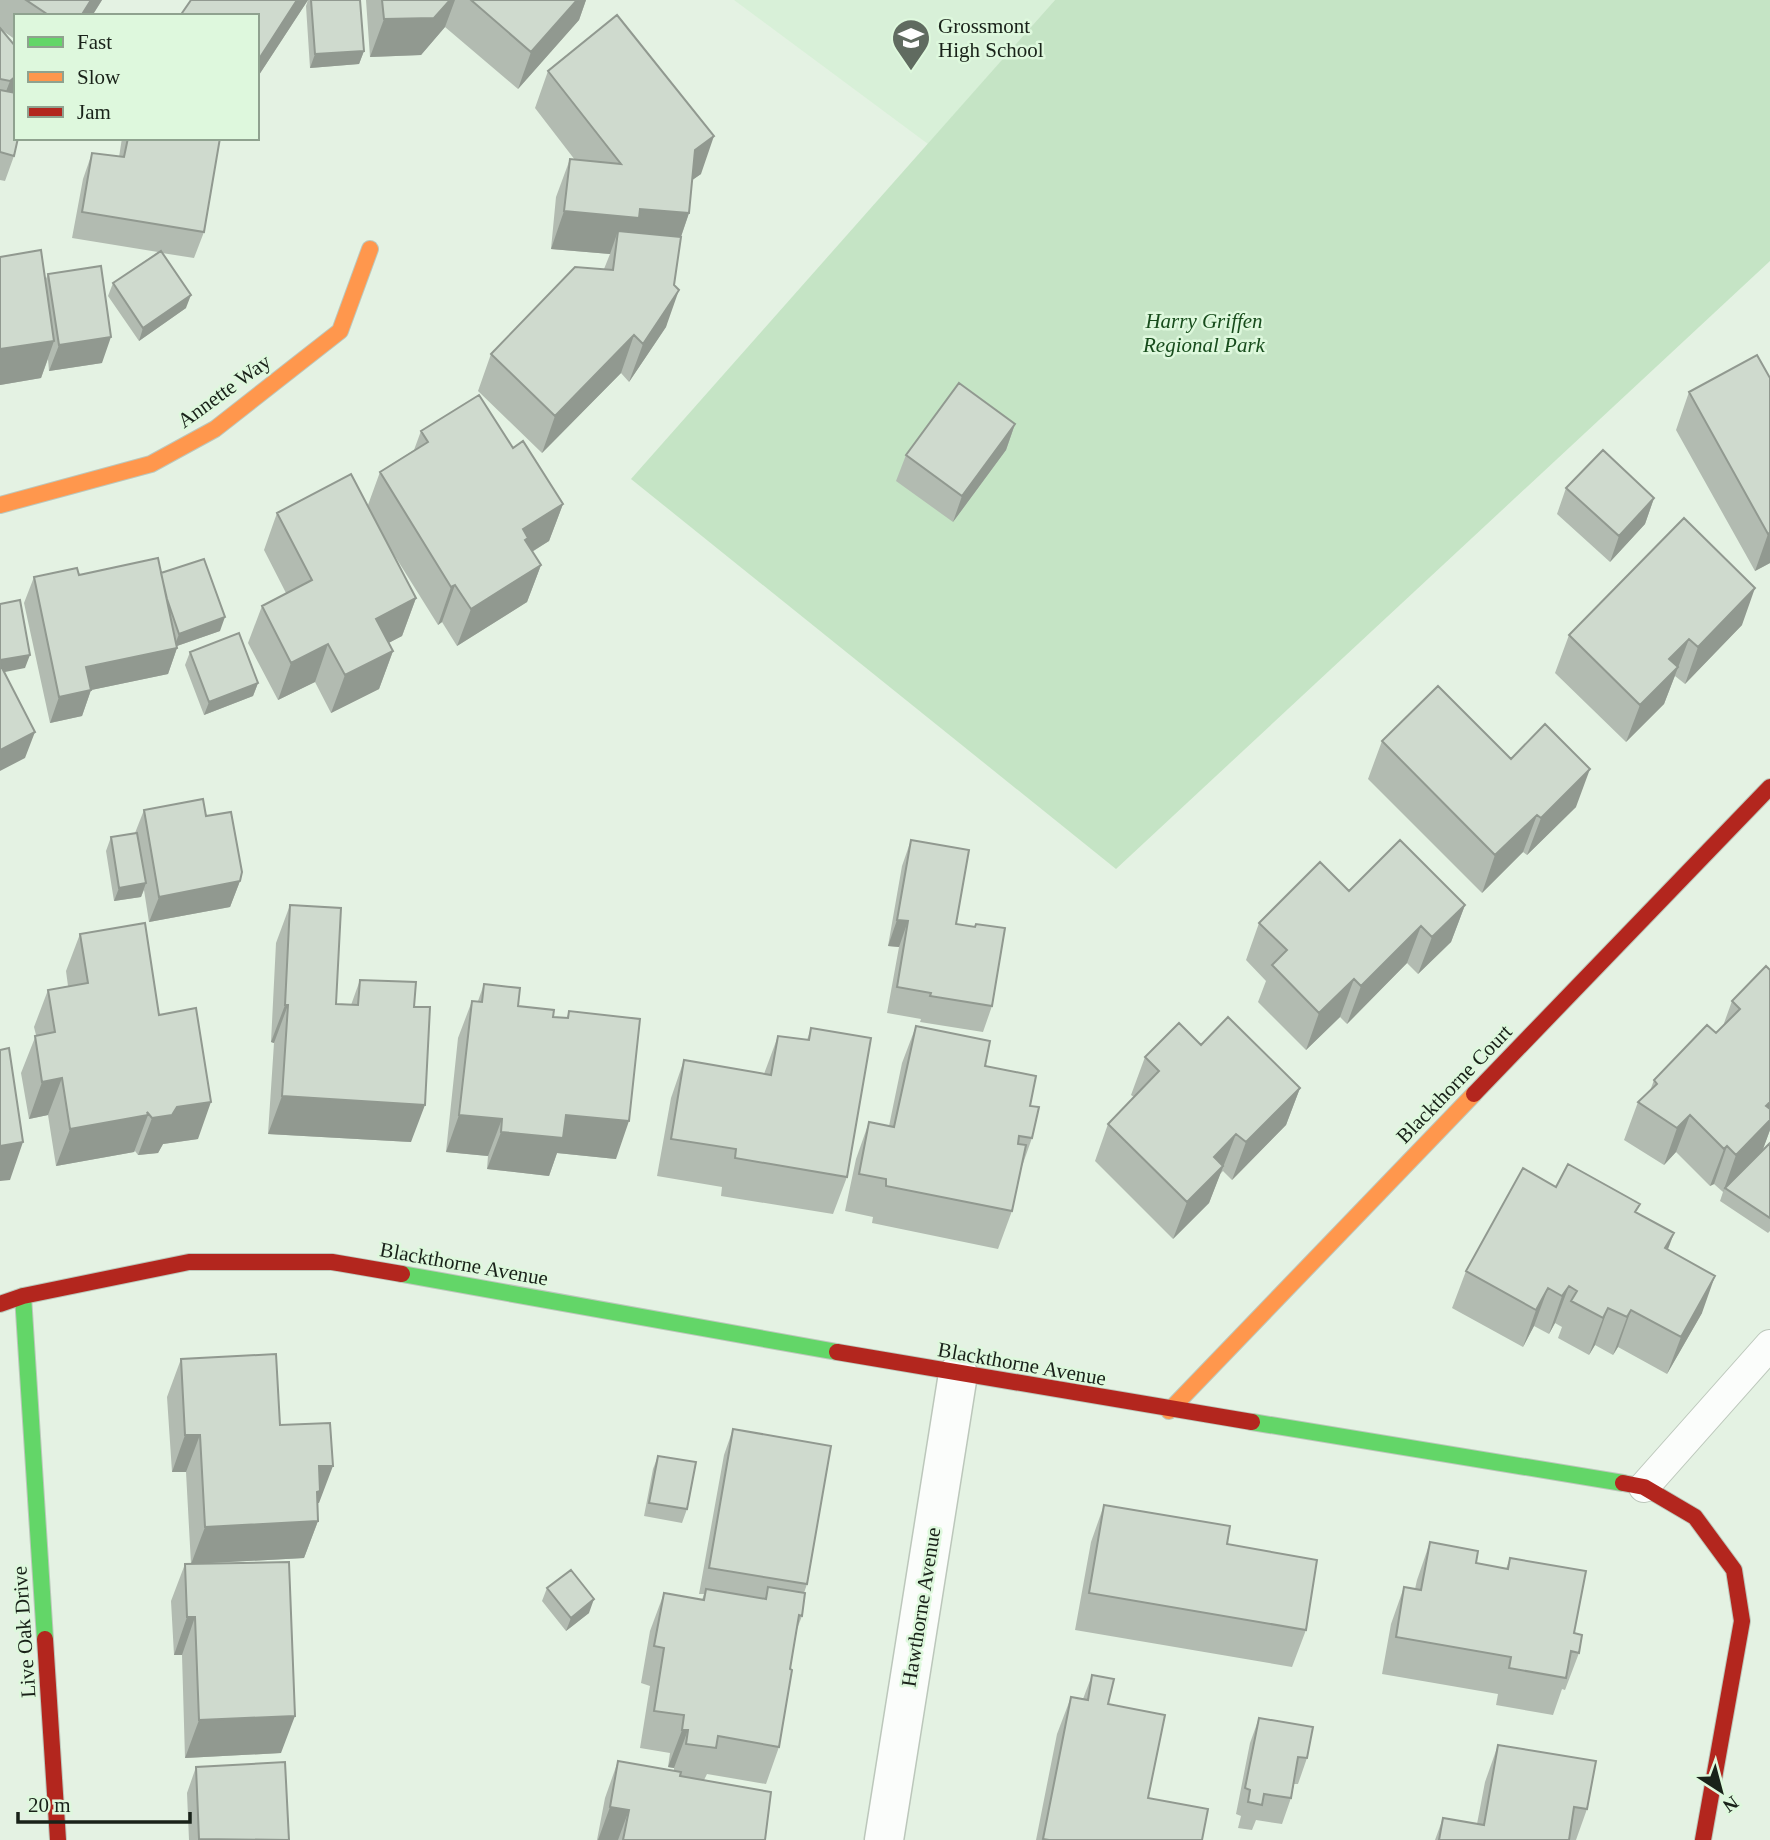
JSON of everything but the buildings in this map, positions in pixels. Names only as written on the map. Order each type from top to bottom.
[{"type":"street","name":"Annette Way","points":[[0,505],[151,464],[215,429],[340,331],[370,249]]},
{"type":"street","name":"Blackthorne Court","points":[[1169,1410],[1770,787]]},
{"type":"street","name":"Blackthorne Avenue","points":[[0,1304],[23,1296],[189,1262],[332,1262],[958,1374],[1644,1487],[1695,1517],[1734,1570],[1742,1621],[1703,1840]]},
{"type":"street","name":"Live Oak Drive","points":[[23,1296],[58,1840]]},
{"type":"street","name":"Hawthorne Avenue","points":[[884,1840],[958,1374]]},
{"type":"lane","points":[[1644,1487],[1770,1345]]},
{"type":"shaded area","name":"Grossmont High School","points":[[734,0],[1055,0],[928,144]]},
{"type":"green space","name":"Harry Griffen Regional Park","points":[[1055,0],[1770,0],[1770,261],[1116,869],[631,479]]},
{"type":"traffic: fast","points":[[402,1274],[837,1352]]},
{"type":"traffic: fast","points":[[23,1296],[45,1639]]},
{"type":"traffic: fast","points":[[1252,1422],[1623,1483]]},
{"type":"traffic: slow","points":[[0,505],[151,464],[215,429],[340,331],[370,249]]},
{"type":"traffic: slow","points":[[1169,1411],[1474,1094]]},
{"type":"traffic: jam","points":[[1474,1094],[1770,787]]},
{"type":"traffic: jam","points":[[0,1304],[23,1296],[189,1262],[332,1262],[402,1274]]},
{"type":"traffic: jam","points":[[837,1352],[1252,1422]]},
{"type":"traffic: jam","points":[[1623,1483],[1644,1487],[1695,1517],[1734,1570],[1742,1621],[1703,1840]]},
{"type":"traffic: jam","points":[[45,1639],[58,1840]]},
{"type":"place","name":"Grossmont High School","points":[[911,72]]}]
